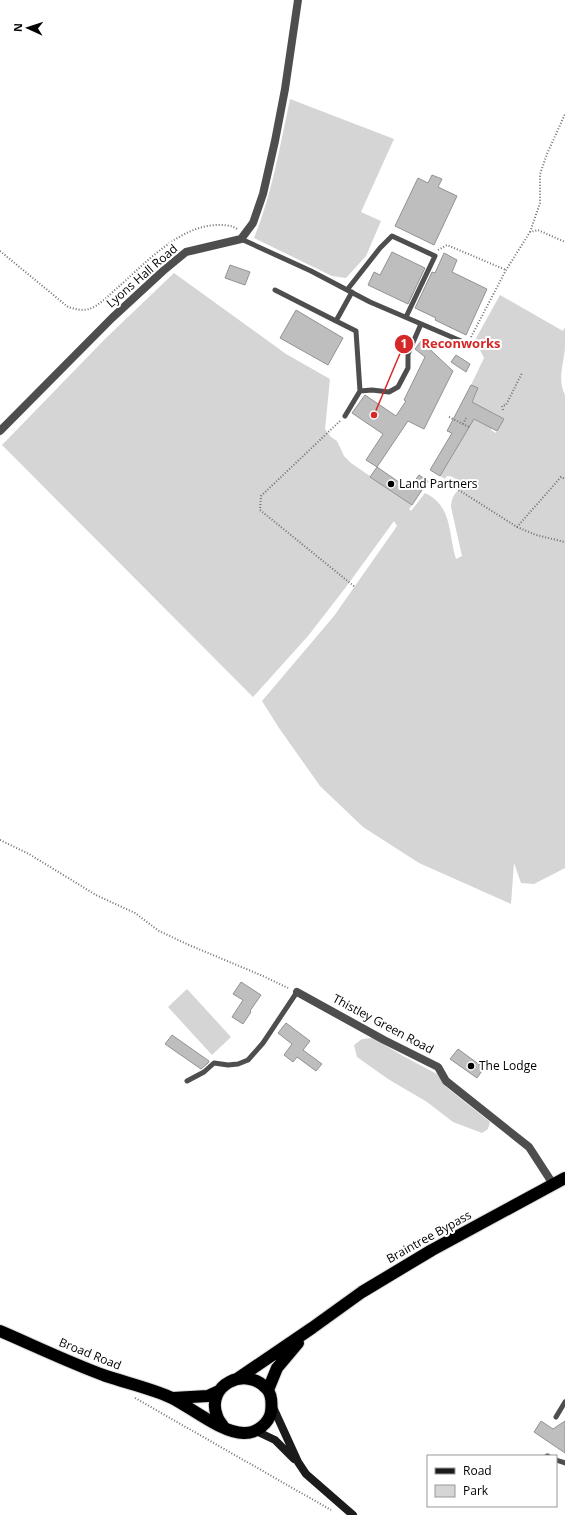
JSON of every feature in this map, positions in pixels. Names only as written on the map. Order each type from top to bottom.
[{"type":"highway","name":"Braintree Bypass","points":[[237,1379],[362,1292],[432,1250],[565,1178]]},
{"type":"highway","name":"Braintree Bypass","points":[[268,1390],[277,1368],[312,1328]]},
{"type":"highway","name":"Broad Road","points":[[0,1331],[75,1364],[172,1398],[209,1420],[233,1431],[246,1433],[256,1431]]},
{"type":"highway","points":[[237,1379],[252,1378],[268,1390]]},
{"type":"highway","name":"Broad Road","points":[[172,1398],[208,1396],[219,1391],[230,1380],[237,1379]]},
{"type":"highway","name":"Broad Road","points":[[268,1390],[272,1404]]},
{"type":"highway","points":[[219,1391],[215,1399],[215,1407],[217,1416],[223,1426]]},
{"type":"highway","points":[[256,1431],[266,1424],[270,1415],[272,1404]]},
{"type":"main road","name":"Broad Road","points":[[272,1404],[298,1462],[306,1474],[353,1515]]},
{"type":"main road","name":"Broad Road","points":[[256,1431],[275,1440],[298,1462]]},
{"type":"street","points":[[242,238],[253,223],[263,194],[285,89],[298,0]]},
{"type":"street","name":"Lyons Hall Road","points":[[0,432],[112,318],[163,270],[186,252],[242,238]]},
{"type":"street","name":"Thistley Green Road","points":[[297,992],[384,1040],[438,1067],[446,1081],[529,1147],[553,1184]]},
{"type":"lane","points":[[336,322],[350,291],[380,248],[392,236],[435,256],[406,317]]},
{"type":"lane","points":[[242,238],[350,291],[468,344]]},
{"type":"lane","points":[[275,290],[356,331],[360,391],[345,416]]},
{"type":"lane","points":[[360,391],[372,390],[389,392],[398,387],[408,368],[408,354],[421,324]]},
{"type":"lane","points":[[186,1081],[204,1072],[214,1063],[228,1065],[238,1064],[248,1060],[263,1043],[297,992]]},
{"type":"lane","points":[[556,1417],[565,1402]]},
{"type":"path","points":[[468,344],[506,270],[530,232],[540,203],[540,174],[565,114]]},
{"type":"path","points":[[0,251],[68,307],[78,310],[89,309],[96,306],[170,242],[184,233],[197,228],[220,225],[235,228],[242,238]]},
{"type":"path","points":[[530,232],[538,230],[565,242]]},
{"type":"path","points":[[435,256],[439,249],[447,245],[506,270]]},
{"type":"path","points":[[503,410],[502,406],[506,405],[522,373]]},
{"type":"path","points":[[345,416],[261,496],[260,510],[355,587]]},
{"type":"path","points":[[449,417],[469,427]]},
{"type":"path","points":[[463,424],[466,418]]},
{"type":"path","points":[[517,527],[561,477],[565,479]]},
{"type":"path","points":[[451,485],[517,527],[536,535],[565,542]]},
{"type":"path","points":[[0,840],[30,854],[96,895],[135,913],[160,931],[188,945],[263,976],[297,992]]},
{"type":"path","points":[[129,1394],[335,1512]]},
{"type":"green space","points":[[290,99],[394,139],[361,212],[381,221],[366,256],[346,278],[332,276],[254,238],[271,187]]},
{"type":"green space","points":[[174,273],[286,354],[330,379],[325,429],[331,437],[337,441],[344,456],[351,463],[412,505],[409,509],[411,511],[425,493],[441,505],[448,522],[456,559],[462,556],[451,506],[453,497],[460,488],[460,483],[455,478],[447,476],[445,479],[440,476],[473,419],[492,428],[491,430],[496,433],[504,419],[472,402],[478,389],[471,385],[484,358],[475,340],[500,295],[563,331],[565,327],[565,347],[561,383],[565,395],[565,868],[534,884],[521,883],[514,863],[511,904],[419,863],[363,827],[320,786],[262,701],[334,616],[397,526],[394,521],[308,636],[253,697],[2,445],[105,339]]},
{"type":"green space","points":[[187,989],[231,1037],[212,1055],[168,1007]]},
{"type":"green space","points":[[373,1038],[437,1074],[446,1087],[490,1122],[488,1129],[482,1133],[453,1122],[427,1102],[388,1079],[357,1057],[354,1045],[362,1039]]},
{"type":"building","points":[[432,175],[442,179],[438,187],[457,196],[434,245],[395,226],[418,178],[428,183]]},
{"type":"building","points":[[392,252],[425,268],[408,304],[368,285],[374,272],[380,275]]},
{"type":"building","points":[[444,253],[457,260],[452,272],[487,289],[466,335],[435,320],[436,318],[415,308],[432,272],[435,273]]},
{"type":"building","points":[[230,265],[250,272],[245,285],[225,278]]},
{"type":"building","points":[[296,310],[343,338],[328,365],[280,338]]},
{"type":"building","points":[[421,341],[453,371],[424,429],[408,421],[377,467],[366,460],[383,434],[352,413],[365,395],[396,416],[406,401],[404,400],[425,357],[415,349]]},
{"type":"building","points":[[456,355],[470,364],[466,372],[451,362]]},
{"type":"building","points":[[471,385],[478,388],[472,402],[504,419],[497,431],[474,419],[440,476],[430,470],[452,433],[447,431]]},
{"type":"building","points":[[377,467],[409,489],[419,475],[428,481],[412,505],[370,477]]},
{"type":"building","points":[[241,982],[261,995],[243,1024],[232,1017],[243,1000],[233,994]]},
{"type":"building","points":[[286,1023],[310,1041],[303,1050],[322,1064],[316,1071],[297,1057],[293,1062],[284,1055],[292,1044],[278,1033]]},
{"type":"building","points":[[172,1035],[209,1061],[208,1063],[201,1069],[165,1044]]},
{"type":"building","name":"The Lodge","points":[[458,1049],[484,1068],[477,1078],[450,1059]]},
{"type":"building","points":[[541,1421],[553,1429],[565,1421],[565,1453],[534,1432]]},
{"type":"place","name":"Reconworks","points":[[374,415]]},
{"type":"place","name":"Land Partners","points":[[391,484]]},
{"type":"place","name":"The Lodge","points":[[471,1066]]}]
